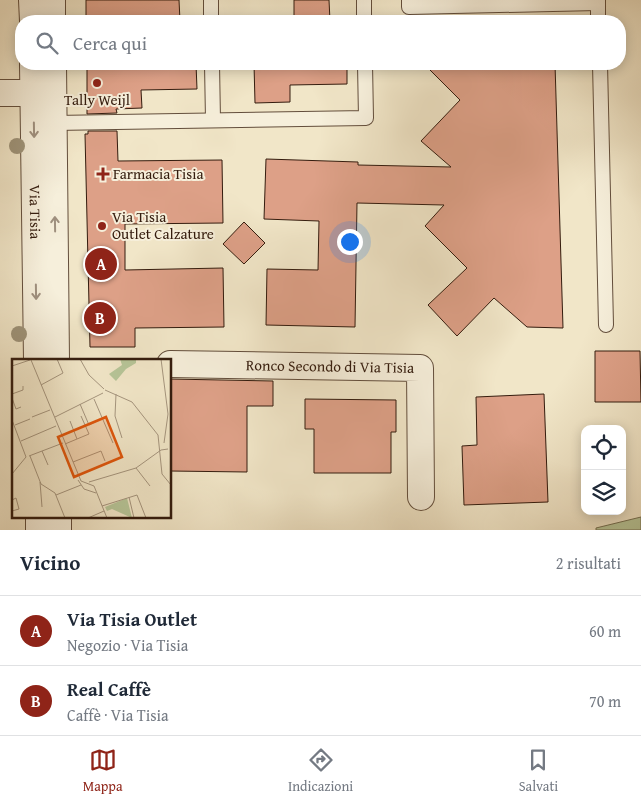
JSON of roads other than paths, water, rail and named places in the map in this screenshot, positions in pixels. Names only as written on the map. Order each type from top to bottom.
[{"type":"street","points":[[32,0],[32,15]]},
{"type":"street","points":[[52,0],[52,15]]},
{"type":"street","name":"Via Tisia","points":[[33,70],[37,359]]},
{"type":"street","name":"Via Tisia","points":[[53,70],[56,359]]},
{"type":"street","points":[[0,93],[33,93]]},
{"type":"street","name":"Ronco Secondo di Via Tisia","points":[[171,364],[420,368],[422,496]]},
{"type":"lane","points":[[211,0],[211,15]]},
{"type":"lane","points":[[364,0],[364,15]]},
{"type":"lane","points":[[409,0],[409,7],[598,1],[598,15]]},
{"type":"lane","points":[[212,70],[213,120]]},
{"type":"lane","points":[[54,123],[366,118],[365,70]]},
{"type":"lane","points":[[600,70],[606,325]]},
{"type":"place","name":"Tally Weijl","points":[[97,83]]},
{"type":"place","name":"Farmacia Tisia","points":[[103,174]]},
{"type":"place","name":"Via Tisia Outlet Calzature","points":[[102,226]]},
{"type":"place","name":"Via Tisia Outlet","points":[[101,264]]},
{"type":"place","name":"Real Caffè","points":[[100,318]]}]
